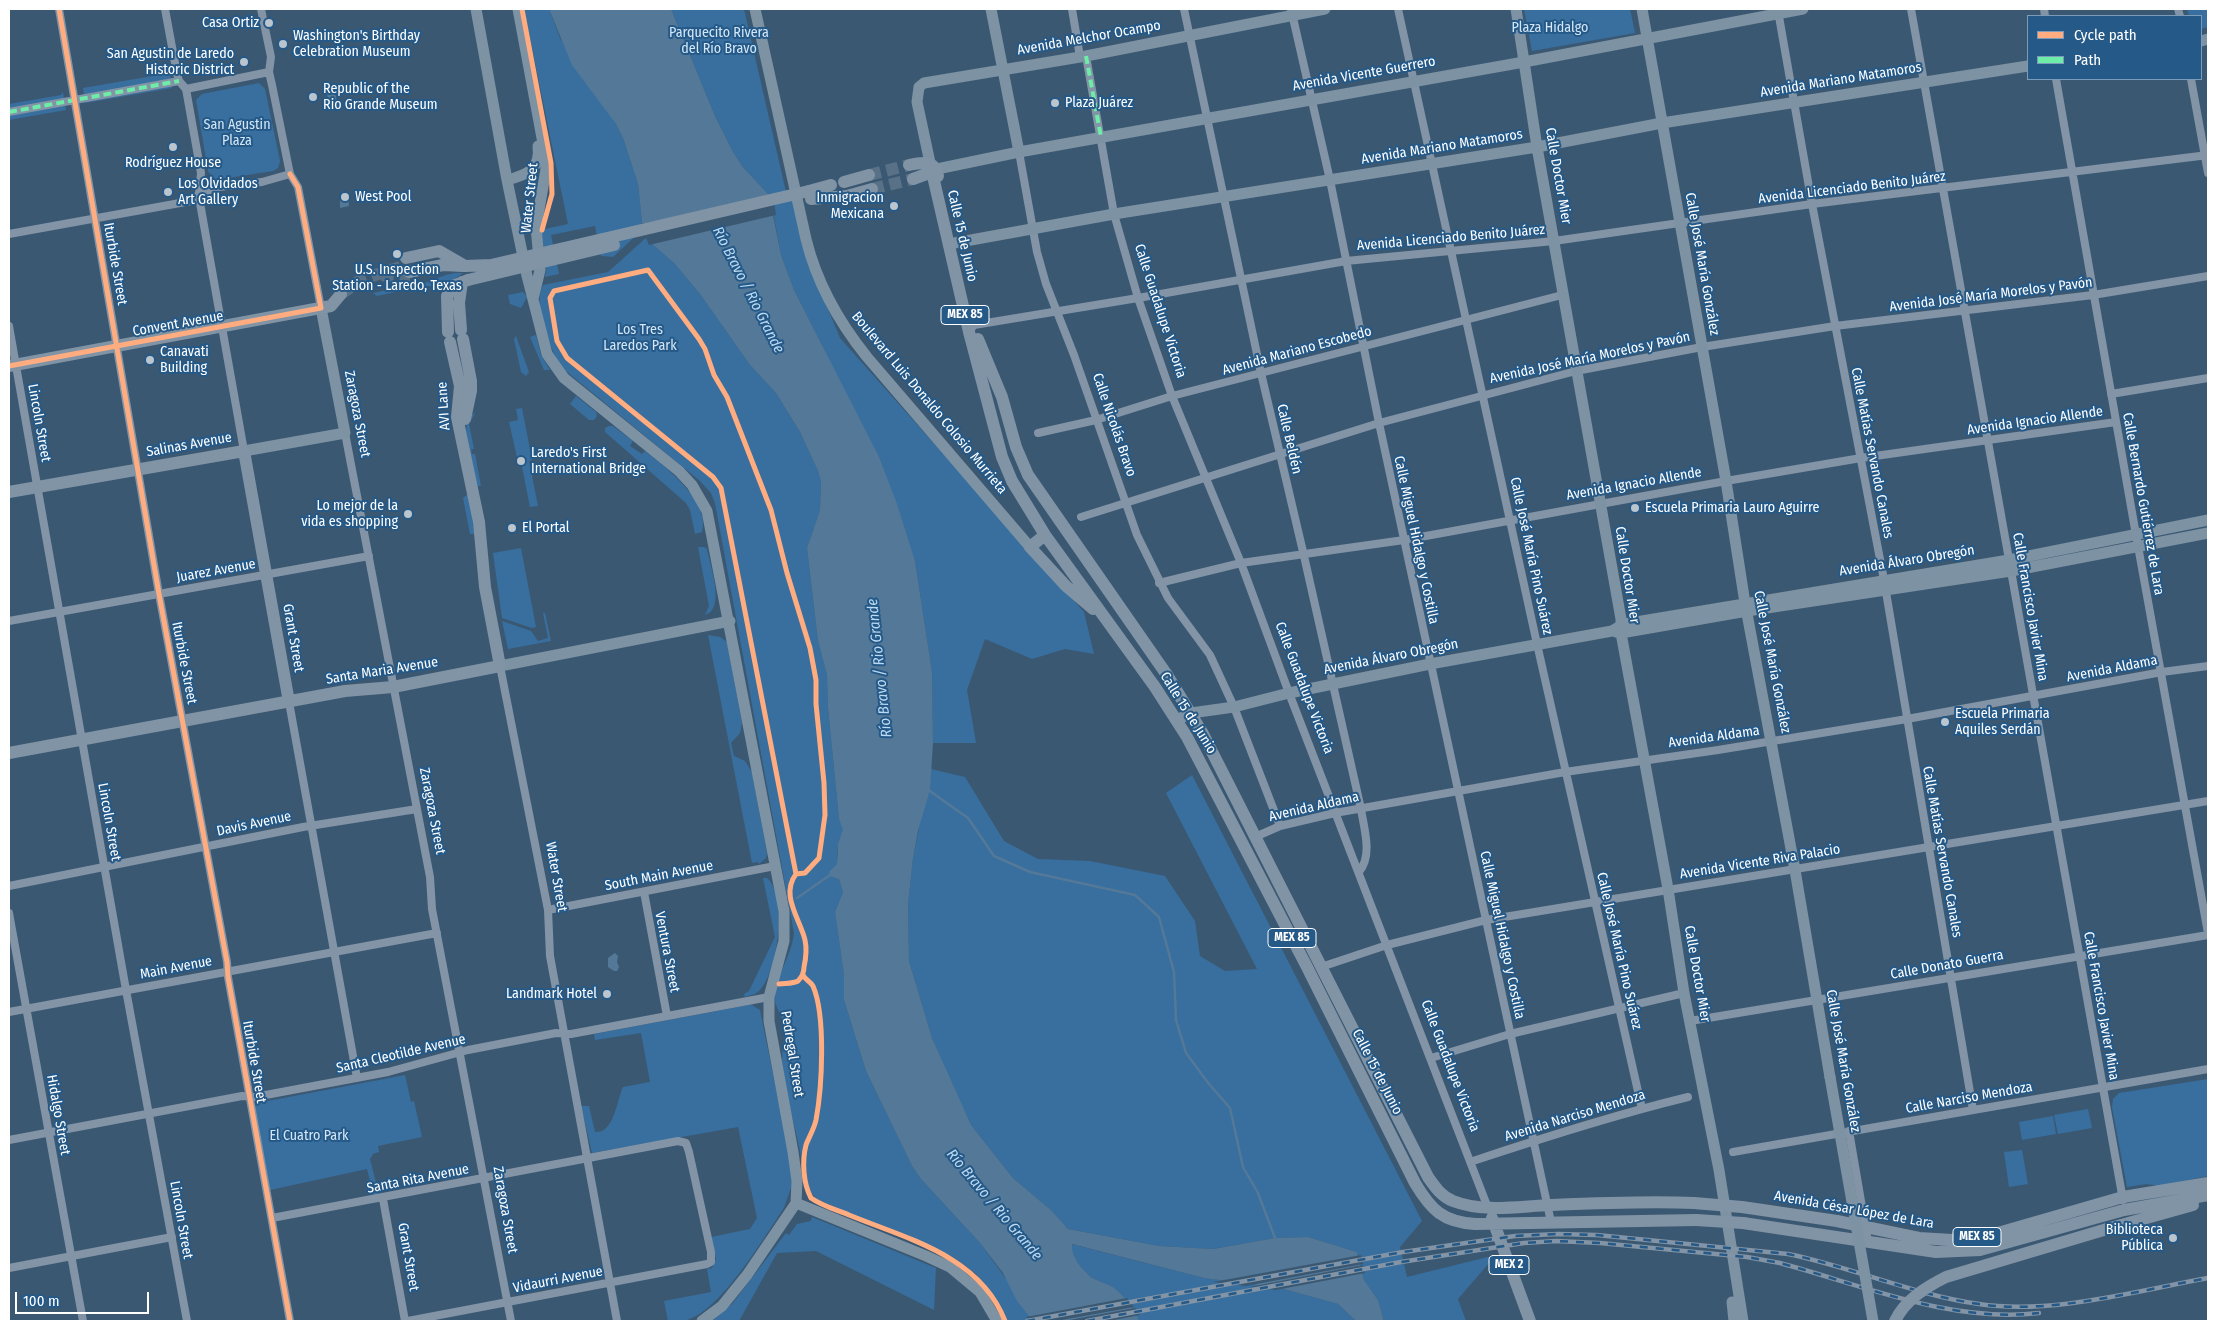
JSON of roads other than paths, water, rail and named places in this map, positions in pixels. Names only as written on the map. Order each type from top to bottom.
[{"type":"main road","name":"Pedregal Street","points":[[476,9],[504,168],[544,346],[553,365],[572,385],[679,471],[701,499],[709,519],[730,622],[785,926],[784,942],[769,997],[769,1021],[794,1152],[797,1181],[796,1203]]},
{"type":"main road","name":"Water Street","points":[[507,180],[532,172],[538,160],[538,144],[512,9]]},
{"type":"main road","name":"Water Street","points":[[518,9],[545,154],[546,169],[536,228],[540,270],[533,300]]},
{"type":"main road","name":"Boulevard Luis Donaldo Colosio Murrieta","points":[[756,9],[807,246],[828,300],[843,326],[867,357],[1030,547]]},
{"type":"main road","name":"Calle Nicolás Bravo","points":[[991,9],[1018,152]]},
{"type":"main road","name":"Avenida Melchor Ocampo","points":[[919,87],[924,83],[1083,56],[1190,35],[1291,12],[1325,9]]},
{"type":"main road","name":"Calle Doctor Mier","points":[[1516,9],[1562,295],[1600,503],[1619,630],[1645,760],[1684,992],[1713,1146],[1734,1321]]},
{"type":"main road","name":"Calle José María González","points":[[1642,9],[1873,1321]]},
{"type":"main road","name":"Avenida Vicente Guerrero","points":[[933,168],[1311,98],[1524,62],[1778,11],[1803,9]]},
{"type":"main road","name":"Avenida Mariano Matamoros","points":[[952,244],[1114,214],[2027,66]]},
{"type":"main road","name":"Calle 15 de Junio","points":[[919,87],[917,102],[1002,457],[1019,494],[1045,535],[1177,720],[1352,1042],[1433,1184],[1449,1199],[1488,1208]]},
{"type":"main road","points":[[909,165],[925,162],[933,168],[913,179]]},
{"type":"main road","points":[[844,182],[869,175]]},
{"type":"main road","points":[[408,268],[441,258],[465,266],[491,265],[810,195],[831,186]]},
{"type":"main road","points":[[810,195],[847,196],[872,189]]},
{"type":"main road","name":"AVI Lane","points":[[463,438],[458,417],[460,386],[455,336],[447,296],[449,291],[465,281],[810,195]]},
{"type":"main road","points":[[527,276],[531,280],[538,282]]},
{"type":"main road","points":[[326,307],[341,294]]},
{"type":"main road","name":"Convent Avenue","points":[[12,365],[326,307]]},
{"type":"main road","name":"Zaragoza Street","points":[[326,307],[345,433]]},
{"type":"main road","name":"Calle 15 de Junio","points":[[971,328],[1002,397],[1016,448],[1028,474],[1191,713],[1321,967],[1415,1184],[1429,1205],[1441,1215],[1461,1223],[1495,1225]]},
{"type":"main road","name":"Salinas Avenue","points":[[9,492],[345,433]]},
{"type":"main road","name":"Water Street","points":[[463,438],[479,522],[484,588],[500,666]]},
{"type":"main road","name":"Grant Street","points":[[244,451],[289,702]]},
{"type":"main road","name":"Avenida Álvaro Obregón","points":[[2137,541],[2208,520]]},
{"type":"main road","name":"Avenida Álvaro Obregón","points":[[1177,720],[1191,713],[1234,707],[1332,684],[1536,644],[1746,607],[2010,565],[2137,541],[2208,533]]},
{"type":"main road","points":[[1045,535],[1030,547],[1066,586],[1105,619],[1150,651]]},
{"type":"main road","name":"Santa Maria Avenue","points":[[9,752],[345,691],[393,687],[730,622]]},
{"type":"main road","name":"Calle Doctor Mier","points":[[1713,1146],[1719,1170],[1743,1321]]},
{"type":"main road","name":"Avenida César López de Lara","points":[[1488,1208],[1646,1201],[1694,1203],[1742,1207],[1850,1223],[1866,1228],[1942,1240],[1978,1237],[2208,1183]]},
{"type":"main road","name":"Avenida César López de Lara","points":[[1495,1225],[1551,1222],[1696,1220],[1742,1223],[1936,1252],[1980,1250],[2124,1203],[2208,1195]]},
{"type":"main road","points":[[1895,1321],[1910,1301],[1932,1284],[1946,1278],[2107,1229],[2208,1202]]},
{"type":"main road","points":[[702,1321],[722,1306],[796,1203],[950,1267],[980,1292],[997,1321]]},
{"type":"main road","name":"Calle Guadalupe Victoria","points":[[1488,1208],[1530,1321]]},
{"type":"main road","points":[[1978,1237],[1980,1250]]},
{"type":"street","name":"Iturbide Street","points":[[59,9],[159,594],[207,848],[249,1097],[290,1321]]},
{"type":"street","points":[[165,9],[179,81],[186,89],[269,72]]},
{"type":"street","points":[[261,9],[271,57],[269,72],[290,174],[298,187],[326,307]]},
{"type":"street","name":"Calle Guadalupe Victoria","points":[[1072,9],[1101,136],[1114,214],[1138,298],[1172,396],[1241,563],[1289,693],[1488,1208]]},
{"type":"street","name":"Calle Beldén","points":[[1184,9],[1225,196],[1240,280],[1361,808],[1366,864],[1359,872]]},
{"type":"street","name":"Calle José María Pino Suárez","points":[[1398,9],[1536,644],[1642,1109]]},
{"type":"street","name":"Calle Francisco Javier Mina","points":[[1911,9],[2124,1203]]},
{"type":"street","name":"Calle Matías Servando Canales","points":[[1778,11],[1812,204],[1885,585],[1973,1110]]},
{"type":"street","name":"Calle Miguel Hidalgo y Costilla","points":[[1291,12],[1330,180],[1378,423],[1551,1222]]},
{"type":"street","name":"Calle Bernardo Gutiérrez de Lara","points":[[2056,80],[2208,934]]},
{"type":"street","points":[[2191,80],[2207,156],[2208,173]]},
{"type":"street","points":[[9,112],[179,81]]},
{"type":"street","name":"Grant Street","points":[[186,89],[201,173],[198,200],[244,451]]},
{"type":"street","name":"Calle Nicolás Bravo","points":[[1018,152],[1041,268],[1055,310],[1074,355],[1125,501],[1159,583],[1180,617],[1210,655],[1234,707],[1280,826]]},
{"type":"street","name":"Avenida Licenciado Benito Juárez","points":[[971,328],[1055,310],[1138,298],[1346,261],[1554,241],[1812,204],[2207,156]]},
{"type":"street","name":"Grant Street","points":[[201,173],[210,188]]},
{"type":"street","points":[[9,234],[198,200],[210,188],[262,182],[290,174]]},
{"type":"street","name":"Avenida José María Morelos y Pavón","points":[[1080,516],[1378,423],[1576,371],[1702,347],[1835,326],[2093,295],[2208,276]]},
{"type":"street","name":"Avenida Mariano Escobedo","points":[[1038,433],[1096,420],[1172,396],[1562,295]]},
{"type":"street","name":"Lincoln Street","points":[[9,326],[12,365],[37,487],[187,1321]]},
{"type":"street","name":"Avenida Ignacio Allende","points":[[2111,394],[2208,378]]},
{"type":"street","name":"Avenida Ignacio Allende","points":[[1159,583],[1241,563],[1304,556],[1404,540],[1726,480],[1987,439],[2116,422]]},
{"type":"street","name":"Zaragoza Street","points":[[345,433],[430,877],[432,908],[511,1321]]},
{"type":"street","name":"Juarez Avenue","points":[[9,621],[369,556]]},
{"type":"street","name":"Water Street","points":[[500,666],[548,910],[550,956],[563,1034],[618,1321]]},
{"type":"street","name":"Avenida Aldama","points":[[1254,837],[1280,826],[1361,808],[1566,772],[1772,742],[2162,672],[2208,666]]},
{"type":"street","name":"Grant Street","points":[[289,702],[356,1078]]},
{"type":"street","name":"Avenida Vicente Riva Palacio","points":[[1321,967],[1387,945],[1486,920],[2208,801]]},
{"type":"street","name":"Davis Avenue","points":[[9,886],[417,808]]},
{"type":"street","name":"South Main Avenue","points":[[548,910],[775,866]]},
{"type":"street","name":"Ventura Street","points":[[644,892],[667,1016]]},
{"type":"street","name":"Hidalgo Street","points":[[9,913],[83,1321]]},
{"type":"street","name":"Main Avenue","points":[[9,1012],[227,970],[437,934]]},
{"type":"street","name":"Calle Donato Guerra","points":[[1690,1021],[2208,934]]},
{"type":"street","points":[[1431,1058],[1510,1034],[1684,992]]},
{"type":"street","name":"Santa Cleotilde Avenue","points":[[9,1140],[242,1096],[249,1097],[399,1070],[460,1052],[556,1033],[563,1034],[769,997]]},
{"type":"street","name":"Calle Narciso Mendoza","points":[[1733,1152],[2208,1069]]},
{"type":"street","name":"Avenida Narciso Mendoza","points":[[1470,1162],[1534,1140],[1688,1098]]},
{"type":"street","points":[[1849,1131],[1868,1242]]},
{"type":"street","points":[[1834,1134],[1850,1223],[1851,1239]]},
{"type":"street","name":"Santa Rita Avenue","points":[[272,1218],[382,1199],[678,1141],[686,1143],[689,1152],[709,1243],[711,1262]]},
{"type":"street","name":"Grant Street","points":[[382,1199],[407,1321]]},
{"type":"street","points":[[9,1268],[172,1237]]},
{"type":"street","name":"Vidaurri Avenue","points":[[407,1321],[699,1267],[711,1262]]},
{"type":"water","name":"Río Bravo / Rio Grande","points":[[549,9],[671,9],[715,116],[732,150],[742,166],[769,195],[781,255],[794,290],[879,457],[897,504],[915,561],[932,672],[933,743],[930,790],[918,831],[913,858],[908,905],[909,961],[932,1038],[971,1125],[1013,1178],[1052,1211],[1068,1229],[1159,1246],[1213,1249],[1275,1238],[1308,1237],[1357,1252],[1364,1280],[1378,1300],[1384,1321],[1356,1321],[1338,1304],[1280,1288],[1204,1278],[1072,1244],[1073,1254],[1084,1270],[1091,1277],[1117,1290],[1132,1307],[1139,1321],[1040,1321],[1029,1316],[1017,1301],[1003,1273],[980,1243],[921,1179],[912,1166],[866,1071],[844,1000],[844,975],[835,912],[843,892],[839,879],[830,876],[829,872],[837,864],[838,844],[843,830],[839,819],[828,708],[827,675],[818,641],[807,548],[820,510],[821,482],[818,471],[800,432],[776,393],[750,365],[700,294],[674,263],[652,244],[642,222],[638,184],[623,138],[616,124],[572,65]]},
{"type":"water","points":[[334,87],[337,102],[329,103],[326,89]]},
{"type":"water","name":"West Pool","points":[[348,192],[349,206],[340,208],[340,194]]},
{"type":"water","points":[[615,953],[618,956],[617,962],[619,967],[617,971],[608,967],[608,958]]},
{"type":"waterway","points":[[927,789],[968,818],[994,856],[1030,872],[1135,895],[1159,917],[1174,972],[1176,1020],[1186,1053],[1230,1108],[1243,1167],[1258,1193],[1275,1238]]},
{"type":"waterway","points":[[797,898],[830,875]]},
{"type":"tunnel","points":[[869,175],[909,165]]},
{"type":"tunnel","points":[[872,189],[913,179]]},
{"type":"tunnel","points":[[341,294],[362,279],[407,265]]},
{"type":"tunnel","points":[[382,275],[410,279]]},
{"type":"railway","points":[[1027,1321],[1403,1252],[1515,1236],[1558,1234],[1597,1235],[1788,1254],[1955,1300],[2007,1307],[2064,1304],[2094,1300],[2208,1278]]},
{"type":"railway","points":[[1087,1321],[1401,1262],[1524,1243],[1556,1241],[1600,1243],[1747,1257],[1780,1263],[1876,1292],[1941,1308],[1973,1313],[2006,1315],[2039,1313]]},
{"type":"place","name":"Casa Ortiz","points":[[269,23]]},
{"type":"place","name":"Washington's Birthday Celebration Museum","points":[[283,44]]},
{"type":"place","name":"San Agustin de Laredo Historic District","points":[[244,62]]},
{"type":"place","name":"Republic of the Rio Grande Museum","points":[[313,97]]},
{"type":"place","name":"Plaza Juárez","points":[[1055,103]]},
{"type":"place","name":"Rodríguez House","points":[[173,147]]},
{"type":"place","name":"Los Olvidados Art Gallery","points":[[168,192]]},
{"type":"place","name":"West Pool","points":[[345,197]]},
{"type":"place","name":"Inmigracion Mexicana","points":[[894,206]]},
{"type":"place","name":"U.S. Inspection Station - Laredo, Texas","points":[[397,254]]},
{"type":"place","name":"Canavati Building","points":[[150,360]]},
{"type":"place","name":"Laredo's First International Bridge","points":[[521,461]]},
{"type":"place","name":"Escuela Primaria Lauro Aguirre","points":[[1635,508]]},
{"type":"place","name":"Lo mejor de la vida es shopping","points":[[408,514]]},
{"type":"place","name":"El Portal","points":[[512,528]]},
{"type":"place","name":"Escuela Primaria Aquiles Serdán","points":[[1945,722]]},
{"type":"place","name":"Landmark Hotel","points":[[607,994]]},
{"type":"place","name":"Biblioteca Pública","points":[[2173,1238]]},
{"type":"park label","name":"Plaza Hidalgo","points":[[1550,28]]},
{"type":"park label","name":"Parquecito Rivera del Río Bravo","points":[[719,42]]},
{"type":"park label","name":"San Agustin Plaza","points":[[237,134]]},
{"type":"park label","name":"Los Tres Laredos Park","points":[[640,338]]},
{"type":"park label","name":"El Cuatro Park","points":[[309,1136]]}]
